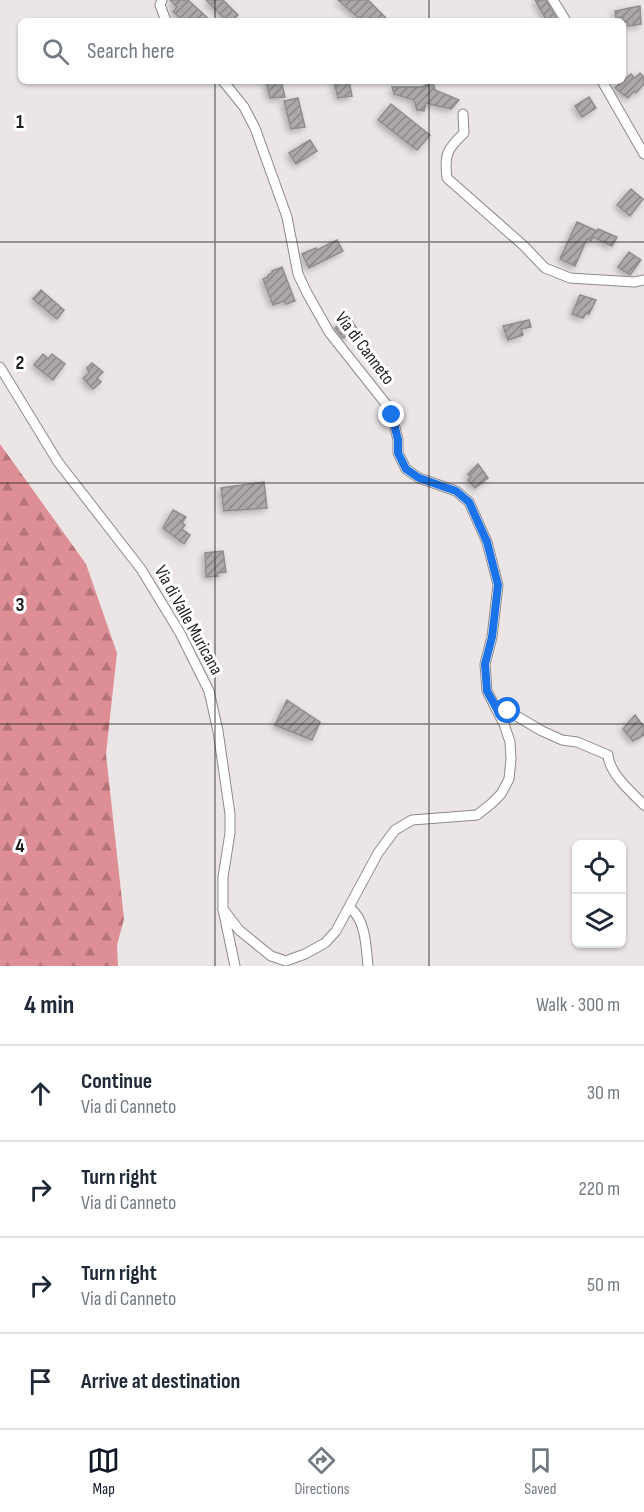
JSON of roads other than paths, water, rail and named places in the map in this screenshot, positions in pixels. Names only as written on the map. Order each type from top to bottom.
[{"type":"street","points":[[162,0],[160,5],[165,18]]},
{"type":"street","points":[[553,0],[564,18]]},
{"type":"street","name":"Via di Canneto","points":[[223,909],[234,925],[257,947],[273,958],[286,961],[310,952],[328,940],[336,931],[378,853],[395,830],[412,820],[477,815],[501,794],[508,779],[511,759],[510,742],[498,711],[487,691],[485,664],[492,637],[498,585],[487,542],[469,502],[456,491],[419,478],[406,469],[398,453],[398,440],[392,415],[386,404],[329,332],[298,274],[287,217],[255,128],[244,106],[226,84]]},
{"type":"street","points":[[604,84],[644,154]]},
{"type":"street","points":[[463,114],[464,133],[448,150],[445,163],[447,178],[524,246],[544,268],[570,279],[634,282],[644,280]]},
{"type":"street","name":"Via di Valle Muricana","points":[[0,367],[58,462],[141,569],[180,633],[205,681],[214,710],[230,814],[230,839],[223,877],[223,909],[235,966]]},
{"type":"street","points":[[498,711],[508,711],[561,740],[577,742],[608,755],[618,775],[644,806]]},
{"type":"street","points":[[350,908],[361,922],[368,966]]}]
